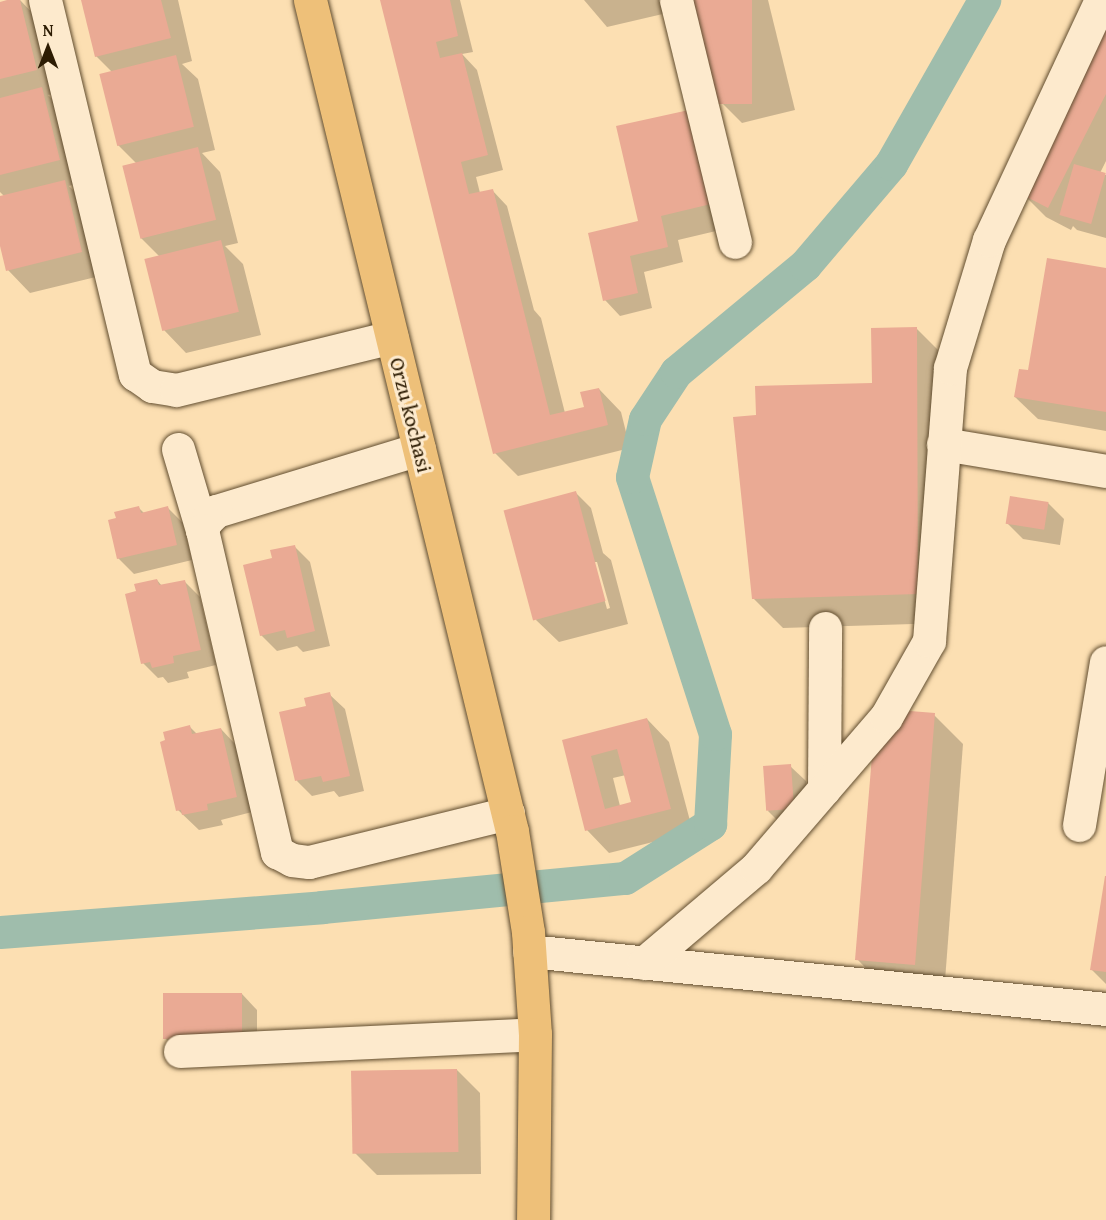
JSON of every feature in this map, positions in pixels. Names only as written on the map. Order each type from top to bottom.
[{"type":"main road","name":"Orzu kochasi","points":[[309,0],[510,822],[529,942],[535,1034],[533,1220]]},
{"type":"street","points":[[45,0],[135,374],[152,386],[176,390],[392,337]]},
{"type":"street","points":[[676,0],[735,242]]},
{"type":"street","points":[[644,963],[756,868],[886,717],[929,641],[950,368],[989,240],[1101,0]]},
{"type":"street","points":[[943,444],[1106,471]]},
{"type":"street","points":[[178,449],[202,530],[278,852],[292,860],[309,862],[510,822]]},
{"type":"street","points":[[202,530],[206,520],[216,511],[419,449]]},
{"type":"street","points":[[824,789],[825,628]]},
{"type":"street","points":[[1079,825],[1106,662]]},
{"type":"street","points":[[529,942],[644,963],[1106,1009]]},
{"type":"street","points":[[180,1051],[535,1034]]},
{"type":"building","points":[[20,0],[37,70],[0,79],[0,2]]},
{"type":"building","points":[[81,0],[161,0],[171,38],[95,57]]},
{"type":"building","points":[[380,0],[450,0],[458,36],[436,42],[440,58],[462,53],[488,155],[461,162],[469,194],[493,189],[550,415],[584,407],[580,392],[599,388],[608,425],[493,454]]},
{"type":"building","points":[[694,0],[752,0],[752,104],[694,104]]},
{"type":"building","points":[[1106,26],[1106,94],[1048,208],[1021,194]]},
{"type":"building","points":[[176,55],[194,127],[117,146],[99,74]]},
{"type":"building","points":[[42,87],[60,160],[0,175],[0,98]]},
{"type":"building","points":[[689,110],[711,204],[661,216],[668,247],[630,256],[638,293],[603,301],[588,233],[638,221],[616,126]]},
{"type":"building","points":[[198,147],[216,220],[140,239],[122,166]]},
{"type":"building","points":[[1074,164],[1106,173],[1091,224],[1059,215]]},
{"type":"building","points":[[65,180],[82,252],[6,271],[0,246],[0,196]]},
{"type":"building","points":[[221,240],[239,312],[162,331],[144,259]]},
{"type":"building","points":[[1047,258],[1106,268],[1106,412],[1014,397],[1019,369],[1028,370]]},
{"type":"building","points":[[917,327],[918,594],[752,599],[733,417],[756,415],[755,386],[872,383],[871,328]]},
{"type":"building","points":[[576,491],[606,601],[533,621],[504,510]]},
{"type":"building","points":[[1010,496],[1049,502],[1044,530],[1006,524]]},
{"type":"building","points":[[139,506],[141,513],[168,506],[177,545],[117,559],[108,520],[116,518],[114,512]]},
{"type":"building","points":[[295,545],[315,631],[287,638],[285,630],[260,636],[243,565],[272,558],[270,550]]},
{"type":"building","points":[[157,579],[159,585],[185,580],[201,650],[173,656],[174,663],[152,668],[150,662],[141,664],[125,594],[136,591],[134,584]]},
{"type":"building","points":[[330,692],[350,776],[323,782],[321,776],[295,781],[279,712],[306,706],[304,698]]},
{"type":"building","points":[[910,711],[935,713],[915,965],[855,960],[873,744]]},
{"type":"building","points":[[647,718],[671,809],[585,831],[562,740]],"holes":[[[617,749],[631,802],[605,809],[591,756]]]},
{"type":"building","points":[[190,725],[192,734],[221,728],[237,797],[207,804],[208,810],[182,815],[181,810],[176,811],[160,742],[165,740],[163,732]]},
{"type":"building","points":[[791,764],[794,809],[766,811],[763,766]]},
{"type":"building","points":[[1106,876],[1106,972],[1090,970]]},
{"type":"building","points":[[163,993],[242,993],[242,1039],[163,1039]]},
{"type":"building","points":[[457,1069],[458,1152],[352,1154],[351,1071]]},
{"type":"waterway","points":[[0,932],[322,907],[625,878],[710,824],[715,734],[632,477],[645,419],[676,372],[805,265],[891,164],[984,0]]}]
